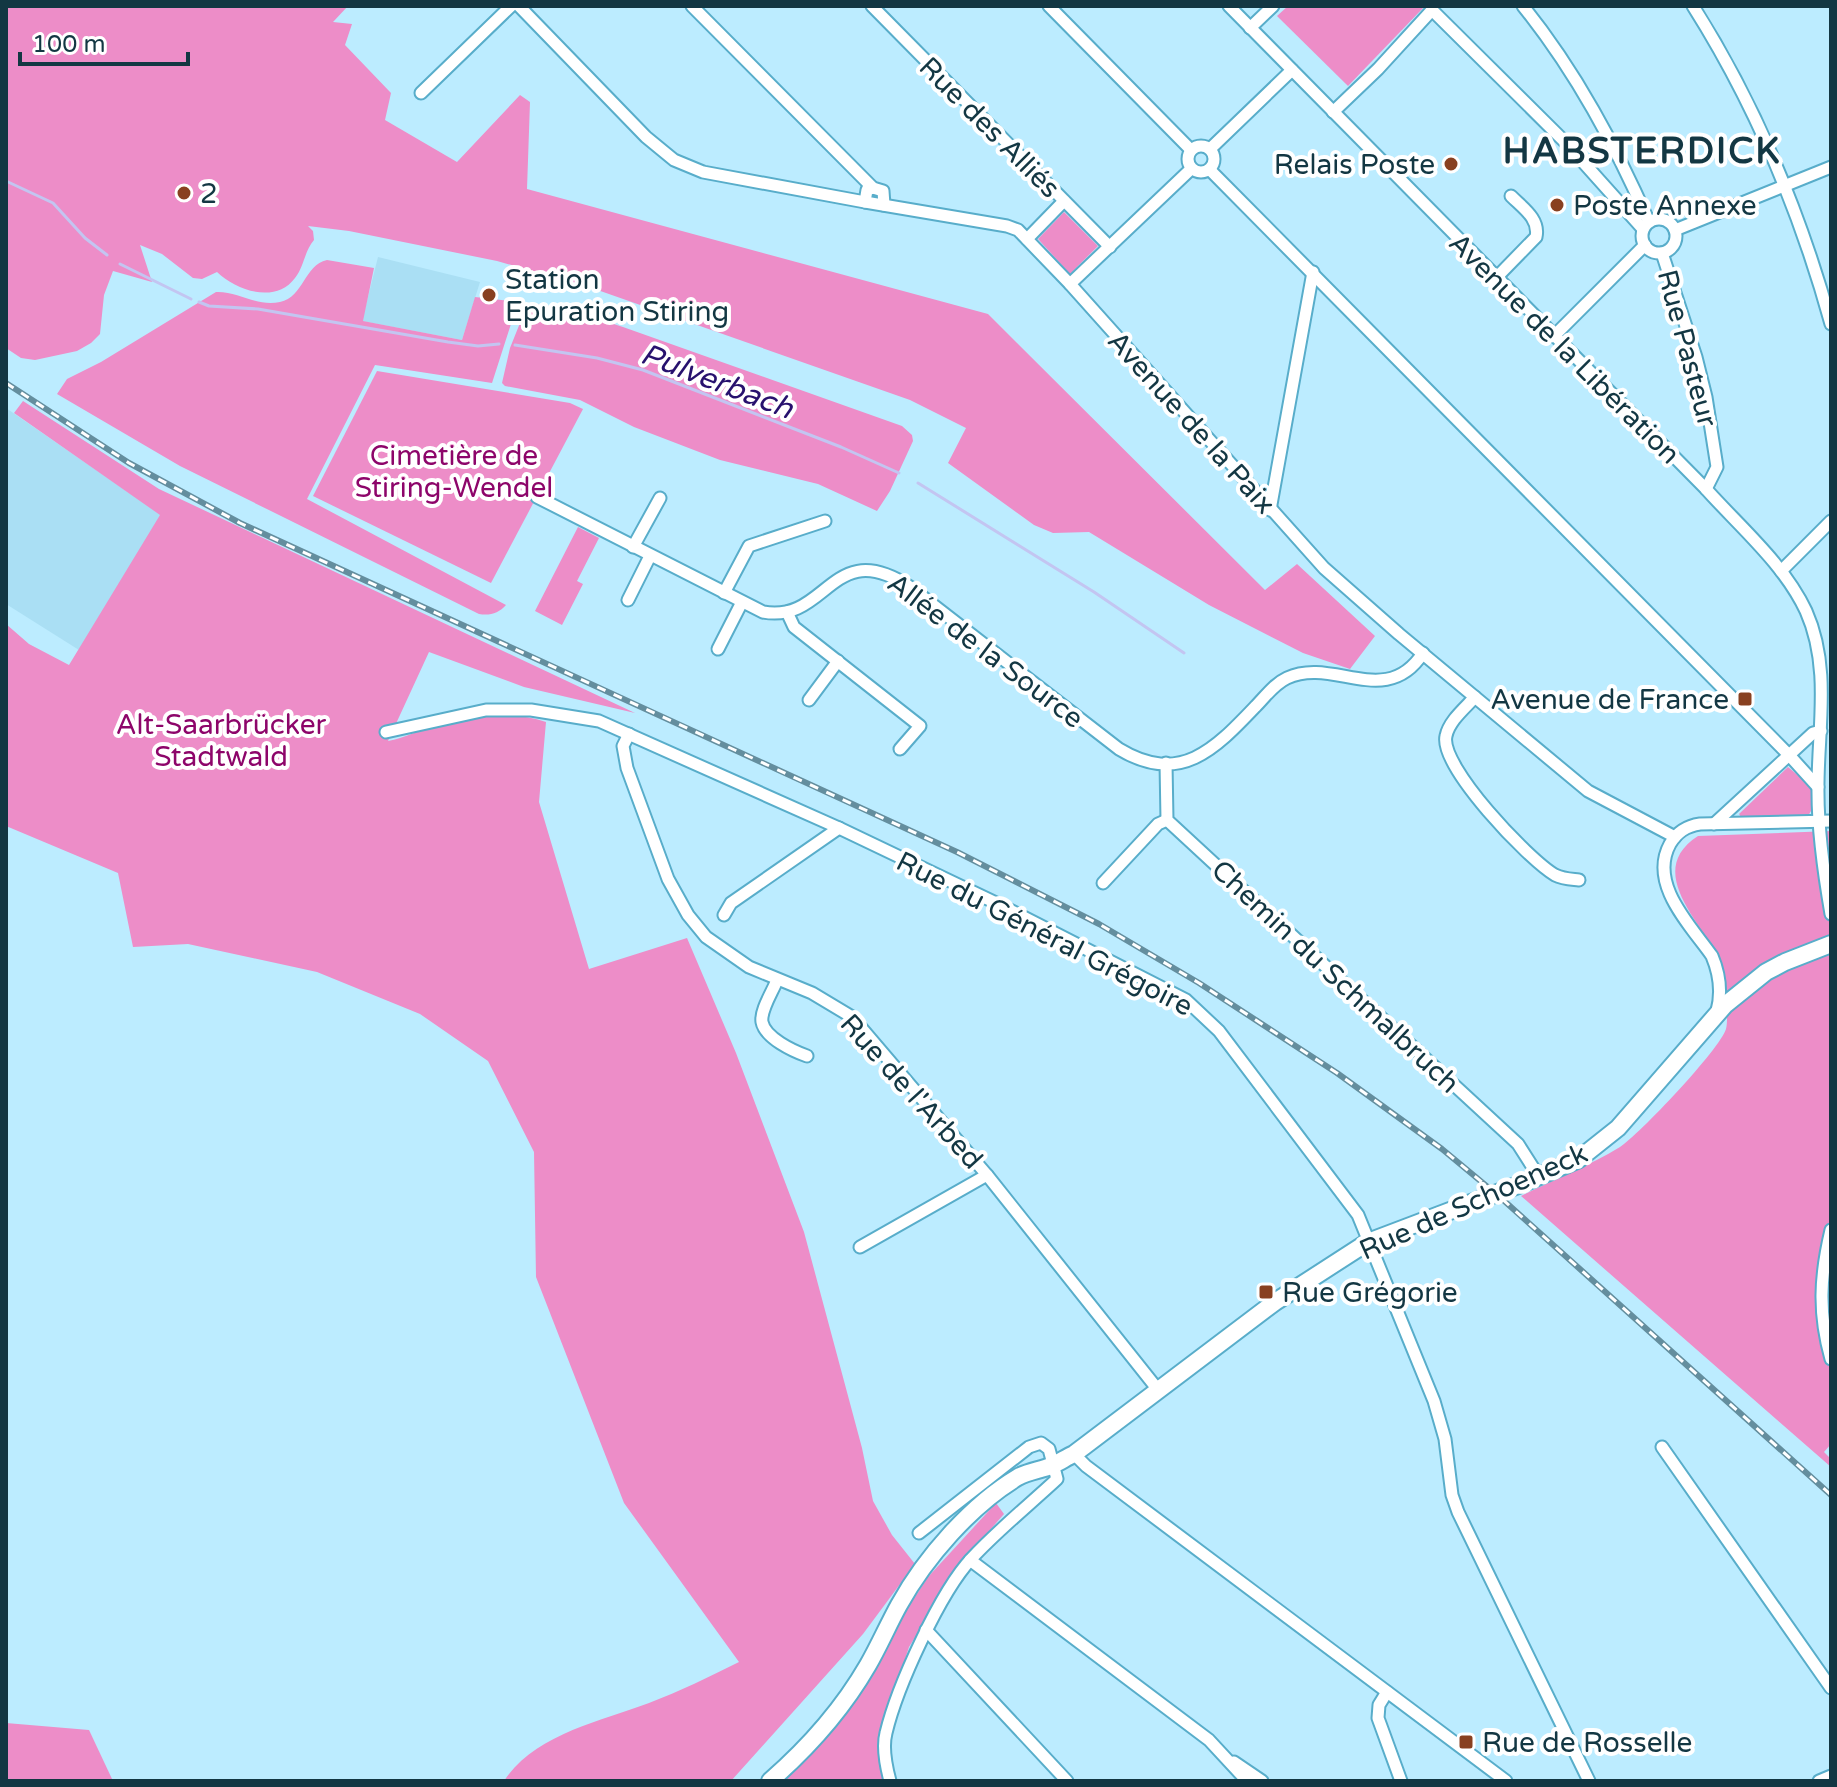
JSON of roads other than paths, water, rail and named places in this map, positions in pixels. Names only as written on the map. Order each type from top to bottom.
[{"type":"main road","name":"Rue de Schoeneck","points":[[770,1781],[811,1744],[833,1717],[868,1665],[907,1591],[935,1553],[977,1510],[1020,1476],[1074,1454],[1275,1302],[1368,1242],[1579,1159],[1618,1128],[1725,1005],[1766,972],[1831,944]]},
{"type":"street","points":[[421,93],[511,6]]},
{"type":"street","name":"Avenue de la Paix","points":[[519,6],[646,137],[674,160],[703,172],[1018,230],[1324,568],[1588,791],[1675,837]]},
{"type":"street","points":[[692,6],[873,188],[883,191],[884,205]]},
{"type":"street","name":"Rue des Alliés","points":[[872,6],[1110,247]]},
{"type":"street","points":[[1049,6],[1191,150]]},
{"type":"street","name":"Avenue de la Libération","points":[[1229,6],[1495,279],[1706,489],[1781,571],[1806,610],[1813,632],[1822,692],[1818,821],[1831,914]]},
{"type":"street","points":[[1250,28],[1273,6]]},
{"type":"street","name":"Rue Pasteur","points":[[1523,6],[1561,57],[1597,115],[1628,174],[1646,226],[1645,245],[1652,251],[1662,253],[1674,244],[1675,230],[1664,219],[1646,226]]},
{"type":"street","points":[[1693,6],[1732,73],[1785,185],[1831,324]]},
{"type":"street","points":[[1333,112],[1378,69],[1432,8],[1646,226]]},
{"type":"street","points":[[1210,149],[1292,70]]},
{"type":"street","points":[[1203,146],[1210,149],[1214,162],[1210,170],[1198,173],[1191,169],[1187,157],[1191,150],[1203,146]]},
{"type":"street","points":[[1675,230],[1831,167]]},
{"type":"street","points":[[1070,284],[1191,169]]},
{"type":"street","points":[[1210,170],[1818,787]]},
{"type":"street","points":[[865,202],[867,190],[873,188]]},
{"type":"street","points":[[1495,279],[1536,237],[1538,228],[1511,196]]},
{"type":"street","points":[[1027,239],[1064,201]]},
{"type":"street","points":[[1554,336],[1645,245]]},
{"type":"street","name":"Rue Pasteur","points":[[1662,253],[1706,397],[1717,467],[1706,489]]},
{"type":"street","points":[[1270,510],[1313,272]]},
{"type":"street","points":[[537,497],[763,612],[787,612],[794,627],[920,726],[900,749]]},
{"type":"street","points":[[633,547],[660,498]]},
{"type":"street","points":[[724,593],[749,546],[825,521]]},
{"type":"street","points":[[1781,571],[1831,521]]},
{"type":"street","points":[[628,600],[650,556]]},
{"type":"street","name":"Allée de la Source","points":[[787,612],[804,605],[845,575],[863,569],[884,572],[910,587],[1119,749],[1148,762],[1166,763]]},
{"type":"street","points":[[718,649],[742,602]]},
{"type":"street","points":[[1103,883],[1158,824],[1167,820],[1166,763],[1194,758],[1219,744],[1277,684],[1286,679],[1317,672],[1362,681],[1388,679],[1408,668],[1423,653]]},
{"type":"street","points":[[809,700],[838,661]]},
{"type":"street","points":[[1475,697],[1455,718],[1446,734],[1447,750],[1458,772],[1494,819],[1538,862],[1564,879],[1579,880]]},
{"type":"street","name":"Rue du Général Grégoire","points":[[386,732],[471,711],[531,710],[582,717],[629,734],[839,828],[1119,964],[1192,1005],[1207,1017],[1358,1215],[1434,1401],[1445,1439],[1452,1495],[1458,1512],[1589,1781]]},
{"type":"street","points":[[1714,824],[1813,733],[1821,731]]},
{"type":"street","name":"Rue de l'Arbed","points":[[629,734],[623,746],[627,768],[668,879],[688,915],[706,937],[728,955],[777,980],[812,993],[852,1017],[987,1175],[1159,1391]]},
{"type":"street","name":"Chemin du Schmalbruch","points":[[1167,820],[1518,1144],[1539,1177]]},
{"type":"street","points":[[1715,1016],[1720,994],[1717,968],[1667,890],[1664,859],[1675,837],[1688,826],[1831,821]]},
{"type":"street","points":[[724,915],[731,903],[839,828]]},
{"type":"street","points":[[777,980],[763,1014],[763,1025],[793,1051],[807,1056]]},
{"type":"street","points":[[860,1247],[987,1175]]},
{"type":"street","points":[[1831,1231],[1824,1257],[1820,1295],[1824,1334],[1831,1359]]},
{"type":"street","points":[[890,1781],[885,1735],[926,1630],[970,1560],[1057,1479],[1049,1449],[1041,1443],[1029,1447],[919,1533]]},
{"type":"street","points":[[1662,1447],[1831,1688]]},
{"type":"street","points":[[1074,1454],[1506,1781]]},
{"type":"street","points":[[970,1560],[1209,1740],[1247,1781]]},
{"type":"street","points":[[926,1630],[1062,1777]]},
{"type":"street","points":[[1387,1692],[1379,1705],[1378,1718],[1401,1781]]},
{"type":"street","points":[[1226,1759],[1241,1765],[1262,1781]]},
{"type":"street","points":[[1819,1781],[1831,1776]]},
{"type":"waterway","name":"Pulverbach","points":[[6,181],[53,203],[85,238],[107,255]]},
{"type":"waterway","name":"Pulverbach","points":[[120,264],[191,299]]},
{"type":"waterway","name":"Pulverbach","points":[[199,302],[209,306],[258,309],[448,342],[478,346],[499,344]]},
{"type":"waterway","name":"Pulverbach","points":[[515,345],[597,358],[643,370],[841,447],[899,473]]},
{"type":"waterway","name":"Pulverbach","points":[[918,483],[1094,592],[1184,653]]},
{"type":"railway","points":[[6,383],[129,463],[240,523],[957,852],[1099,924],[1199,983],[1337,1073],[1442,1149],[1501,1198],[1831,1495]]},
{"type":"place","name":"Relais Poste","points":[[1451,164]]},
{"type":"place","name":"2","points":[[184,193]]},
{"type":"place","name":"Poste Annexe","points":[[1557,205]]},
{"type":"place","name":"Station Epuration Stiring","points":[[489,295]]},
{"type":"place","name":"Avenue de France","points":[[1745,699]]},
{"type":"place","name":"Rue Grégorie","points":[[1266,1292]]},
{"type":"place","name":"Rue de Rosselle","points":[[1466,1742]]},
{"type":"district","name":"HABSTERDICK","points":[[1642,150]]},
{"type":"park label","name":"Cimetière de Stiring-Wendel","points":[[454,471]]},
{"type":"park label","name":"Alt-Saarbrücker Stadtwald","points":[[221,740]]}]
